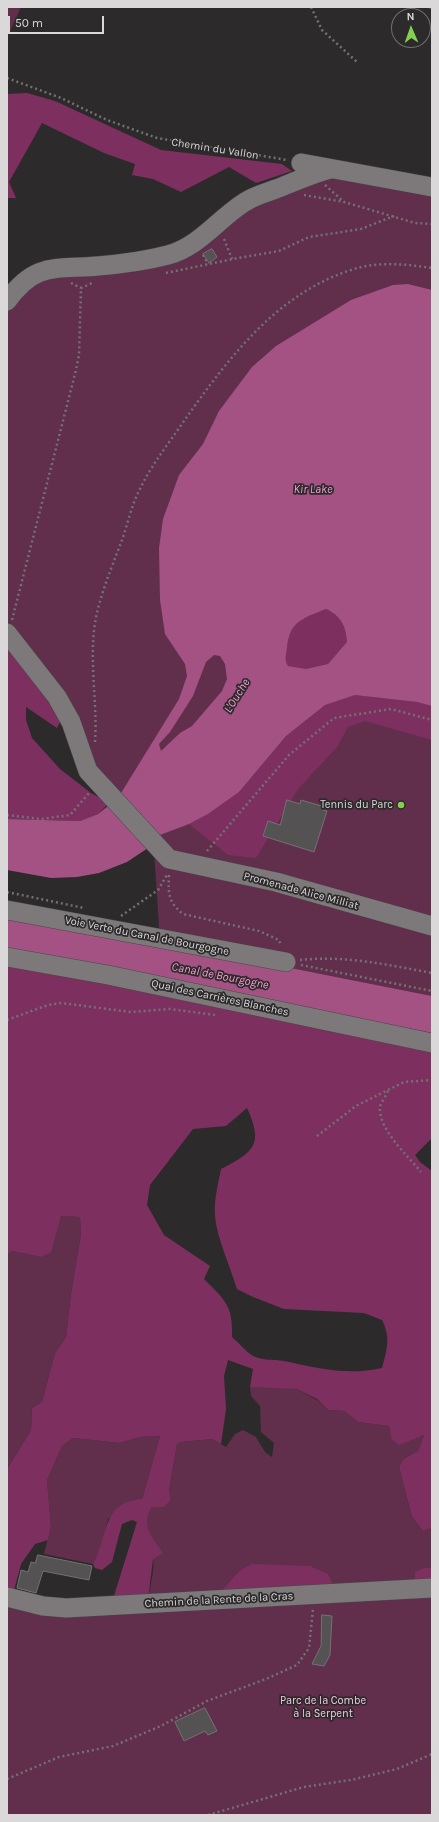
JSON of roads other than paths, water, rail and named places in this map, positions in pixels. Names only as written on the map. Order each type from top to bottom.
[{"type":"street","points":[[301,163],[432,187]]},
{"type":"street","points":[[7,301],[15,290],[30,278],[50,268],[97,266],[143,261],[170,255],[195,242],[245,202],[308,175],[330,169]]},
{"type":"street","name":"Promenade Alice Milliat","points":[[7,634],[57,697],[71,722],[88,771],[165,854],[195,865],[276,882],[432,926]]},
{"type":"street","name":"Voie Verte du Canal de Bourgogne","points":[[7,910],[286,962]]},
{"type":"street","name":"Quai des Carrières Blanches","points":[[7,957],[108,975],[432,1043]]},
{"type":"street","name":"Chemin de la Rente de la Cras","points":[[7,1597],[43,1606],[66,1608],[314,1596],[432,1588]]},
{"type":"water","name":"Kir Lake","points":[[408,284],[432,290],[432,706],[417,702],[355,695],[325,705],[286,736],[239,792],[208,814],[189,824],[160,835],[151,846],[127,862],[99,873],[77,877],[51,878],[7,870],[7,819],[80,821],[98,814],[118,798],[179,699],[187,676],[185,664],[165,634],[160,600],[159,548],[163,519],[179,475],[203,444],[219,411],[252,367],[276,346],[351,300],[393,285]],"holes":[[[326,609],[339,618],[342,622],[347,642],[328,664],[306,669],[288,666],[286,661],[288,639],[294,626],[305,618]],[[214,655],[220,656],[225,664],[227,679],[222,691],[192,726],[180,733],[161,751],[159,744],[170,732],[193,696],[206,662]]]},
{"type":"water","name":"Canal de Bourgogne","points":[[7,915],[160,942],[432,996],[432,1033],[139,974],[7,952]]},
{"type":"place","name":"Tennis du Parc","points":[[401,805]]},
{"type":"water label","name":"L'Ouche","points":[[237,696]]},
{"type":"park label","name":"Parc de la Combe à la Serpent","points":[[323,1707]]}]
